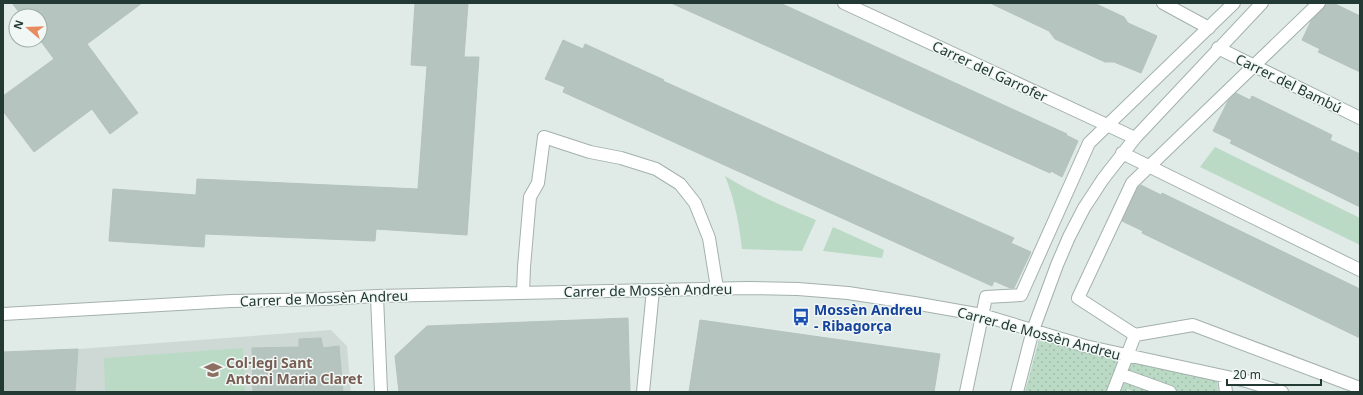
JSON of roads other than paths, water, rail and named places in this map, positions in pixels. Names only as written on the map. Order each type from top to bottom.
[{"type":"street","name":"Carrer del Garrofer","points":[[844,3],[1135,138]]},
{"type":"street","points":[[1163,3],[1209,28]]},
{"type":"street","points":[[966,392],[986,297],[1021,295],[1088,143],[1234,3]]},
{"type":"street","points":[[1016,392],[1033,330],[1069,237],[1084,208],[1103,179],[1135,138],[1218,48],[1262,3]]},
{"type":"street","points":[[1319,3],[1132,183],[1078,298],[1135,335],[1193,325],[1360,388]]},
{"type":"street","name":"Carrer del Bambú","points":[[1218,48],[1360,118]]},
{"type":"street","points":[[523,292],[530,197],[538,183],[544,138],[590,152],[621,158],[656,169],[680,184],[694,203],[709,238],[717,288]]},
{"type":"street","points":[[1122,153],[1360,270]]},
{"type":"street","name":"Carrer de Mossèn Andreu","points":[[3,314],[377,296],[717,288],[798,289],[848,293],[982,315],[1068,341],[1127,356],[1246,381],[1282,392]]},
{"type":"street","points":[[643,392],[654,290]]},
{"type":"street","points":[[377,296],[382,392]]},
{"type":"street","points":[[1113,392],[1135,335]]},
{"type":"street","points":[[1120,374],[1170,392]]},
{"type":"street","points":[[1224,377],[1226,392]]},
{"type":"place","name":"Mossèn Andreu - Ribagorça","points":[[801,317]]},
{"type":"place","name":"Col·legi Sant Antoni Maria Claret","points":[[213,370]]}]
